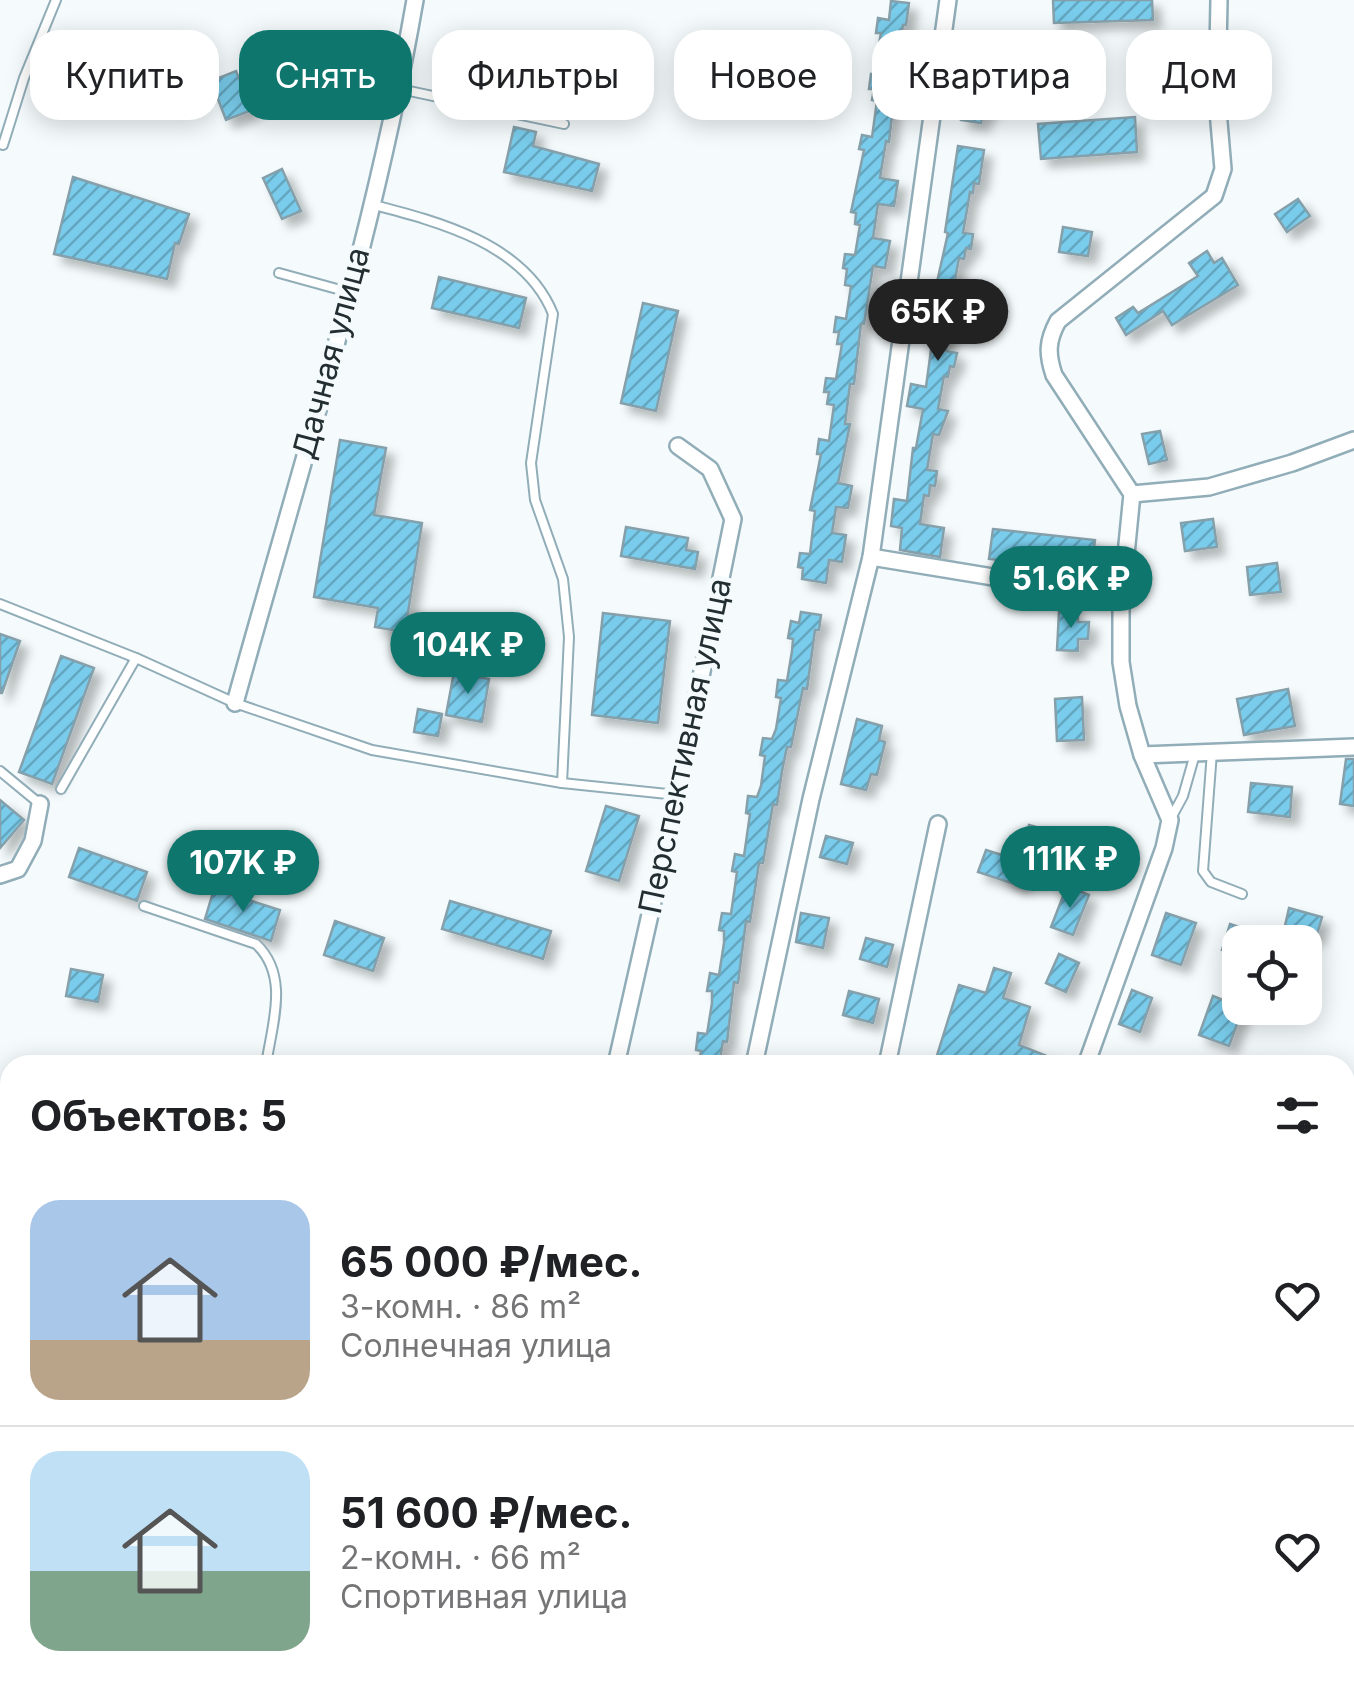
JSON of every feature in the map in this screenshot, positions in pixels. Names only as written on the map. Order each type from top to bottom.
[{"type":"street","name":"Дачная улица","points":[[410,30],[415,0]]},
{"type":"street","points":[[756,1055],[810,799],[871,557],[948,0]]},
{"type":"street","points":[[1090,1055],[1164,848],[1170,820],[1142,754],[1121,662],[1122,582],[1132,494],[1054,375],[1049,360],[1050,336],[1058,322],[1214,196],[1224,170],[1216,99],[1218,0]]},
{"type":"street","name":"Дачная улица","points":[[235,703],[392,120]]},
{"type":"street","points":[[1132,494],[1209,486],[1292,463],[1354,440]]},
{"type":"street","name":"Перспективная улица","points":[[618,1055],[733,519],[710,469],[678,446]]},
{"type":"street","points":[[871,557],[1041,585],[1122,582]]},
{"type":"street","points":[[1142,754],[1354,746]]},
{"type":"street","points":[[0,875],[18,869],[33,841],[40,804]]},
{"type":"street","points":[[889,1055],[938,824]]},
{"type":"lane","points":[[4,145],[24,78],[56,0]]},
{"type":"lane","points":[[412,92],[564,124]]},
{"type":"lane","points":[[370,204],[442,222],[516,263],[545,293],[553,314],[530,463],[535,500],[564,579],[568,637],[562,784]]},
{"type":"lane","points":[[279,272],[348,292]]},
{"type":"lane","points":[[0,604],[136,658],[235,703],[372,750],[562,784],[676,795]]},
{"type":"lane","points":[[61,789],[136,658]]},
{"type":"lane","points":[[1170,820],[1204,752]]},
{"type":"lane","points":[[1204,752],[1203,871],[1210,882],[1242,894]]},
{"type":"lane","points":[[0,771],[40,804]]},
{"type":"lane","points":[[144,906],[256,944],[265,953],[276,976],[277,990],[267,1055]]},
{"type":"building","points":[[1053,0],[1152,0],[1153,20],[1054,23]]},
{"type":"building","points":[[891,1],[909,3],[902,30],[876,30],[878,18],[889,20]]},
{"type":"building","points":[[236,71],[239,78],[239,115],[226,120],[219,102],[219,78]]},
{"type":"building","points":[[874,120],[891,120],[880,178],[898,181],[894,206],[878,204],[873,238],[890,241],[885,268],[873,266],[861,324],[845,424],[850,424],[838,483],[852,486],[848,508],[836,507],[832,533],[846,535],[842,562],[829,560],[826,583],[802,579],[803,568],[798,567],[800,553],[810,554],[815,511],[810,510],[821,454],[817,454],[819,439],[829,441],[834,405],[827,404],[829,392],[824,392],[826,378],[836,379],[842,344],[837,344],[839,332],[834,332],[836,317],[846,319],[851,286],[845,285],[845,254],[855,255],[860,225],[855,224],[856,213],[851,212],[864,150],[859,149],[862,135],[872,137]]},
{"type":"building","points":[[1135,120],[1137,152],[1041,159],[1038,124]]},
{"type":"building","points":[[514,127],[536,132],[533,146],[599,164],[592,191],[504,172]]},
{"type":"building","points":[[958,146],[984,150],[979,184],[974,183],[973,193],[970,192],[963,233],[973,234],[971,249],[966,248],[964,259],[959,258],[953,291],[964,293],[961,307],[957,306],[955,318],[952,317],[946,351],[957,353],[954,367],[950,366],[948,377],[944,376],[938,409],[948,411],[939,435],[933,434],[927,470],[937,471],[935,486],[930,485],[929,496],[924,495],[920,524],[944,528],[940,557],[900,550],[902,528],[891,526],[894,499],[907,501],[913,448],[923,409],[907,406],[911,384],[926,387],[939,291],[935,291],[948,233],[945,232]]},
{"type":"building","points":[[282,169],[301,211],[282,219],[263,178]]},
{"type":"building","points":[[73,177],[189,214],[179,244],[175,243],[167,279],[54,254]]},
{"type":"building","points":[[1298,199],[1310,216],[1287,232],[1275,214]]},
{"type":"building","points":[[1063,227],[1092,232],[1088,256],[1059,252]]},
{"type":"building","points":[[1207,251],[1214,263],[1222,258],[1238,285],[1172,325],[1163,311],[1126,335],[1116,318],[1133,307],[1138,313],[1198,276],[1189,263]]},
{"type":"building","points":[[439,277],[526,298],[519,328],[432,308]]},
{"type":"building","points":[[643,303],[678,311],[656,411],[621,403]]},
{"type":"building","points":[[1160,431],[1167,460],[1149,464],[1142,434]]},
{"type":"building","points":[[340,440],[386,448],[374,515],[422,523],[405,632],[375,627],[378,608],[314,597]]},
{"type":"building","points":[[1213,519],[1217,547],[1185,551],[1181,523]]},
{"type":"building","points":[[626,527],[688,538],[686,550],[698,552],[695,569],[621,556]]},
{"type":"building","points":[[993,529],[1095,540],[1091,570],[989,559]]},
{"type":"building","points":[[1277,563],[1281,592],[1250,595],[1247,567]]},
{"type":"building","points":[[801,612],[821,615],[819,630],[815,630],[807,689],[803,688],[777,805],[773,804],[763,863],[759,863],[750,922],[746,921],[727,1042],[723,1041],[721,1055],[700,1055],[701,1051],[696,1050],[698,1033],[707,1034],[712,1003],[712,991],[707,991],[710,973],[719,975],[724,943],[724,931],[719,930],[722,913],[731,914],[737,872],[732,871],[735,854],[744,856],[750,814],[746,813],[748,796],[757,797],[761,786],[763,738],[772,739],[776,729],[781,698],[776,697],[778,680],[787,681],[793,639],[788,638],[791,621],[799,623]]},
{"type":"building","points":[[1059,612],[1078,612],[1078,622],[1089,622],[1088,639],[1078,639],[1078,651],[1057,650]]},
{"type":"building","points":[[603,613],[670,621],[658,723],[592,715]]},
{"type":"building","points":[[0,634],[20,641],[2,693],[0,693]]},
{"type":"building","points":[[61,656],[94,668],[52,784],[19,772]]},
{"type":"building","points":[[454,672],[489,679],[482,722],[446,715]]},
{"type":"building","points":[[1288,689],[1295,726],[1244,735],[1237,699]]},
{"type":"building","points":[[1082,697],[1084,740],[1057,741],[1055,699]]},
{"type":"building","points":[[418,709],[442,714],[438,736],[414,732]]},
{"type":"building","points":[[857,719],[882,726],[879,740],[885,742],[877,775],[871,774],[866,790],[841,784]]},
{"type":"building","points":[[1346,759],[1354,759],[1354,806],[1340,804]]},
{"type":"building","points":[[1251,783],[1292,787],[1290,817],[1248,812]]},
{"type":"building","points":[[0,800],[24,820],[0,848]]},
{"type":"building","points":[[606,806],[639,816],[619,881],[586,871]]},
{"type":"building","points":[[1029,825],[1061,834],[1054,859],[1022,849]]},
{"type":"building","points":[[826,836],[853,843],[847,864],[820,857]]},
{"type":"building","points":[[79,848],[147,872],[137,901],[69,877]]},
{"type":"building","points":[[986,850],[1027,863],[1020,886],[978,872]]},
{"type":"building","points":[[1067,886],[1089,895],[1073,935],[1051,927]]},
{"type":"building","points":[[214,889],[280,910],[271,941],[205,919]]},
{"type":"building","points":[[450,901],[551,931],[543,959],[442,929]]},
{"type":"building","points":[[1289,908],[1322,917],[1320,925],[1285,925]]},
{"type":"building","points":[[801,913],[829,918],[823,948],[796,942]]},
{"type":"building","points":[[1166,913],[1196,923],[1181,965],[1152,955]]},
{"type":"building","points":[[335,921],[384,938],[373,971],[324,955]]},
{"type":"building","points":[[866,938],[893,945],[887,967],[860,959]]},
{"type":"building","points":[[1059,954],[1079,963],[1066,992],[1046,983]]},
{"type":"building","points":[[994,968],[1011,973],[1003,998],[1030,1007],[1019,1045],[1044,1055],[937,1055],[959,985],[986,993]]},
{"type":"building","points":[[71,969],[103,975],[98,1002],[66,996]]},
{"type":"building","points":[[1132,990],[1152,998],[1140,1032],[1119,1024]]},
{"type":"building","points":[[849,991],[879,999],[873,1023],[843,1015]]},
{"type":"building","points":[[1213,996],[1222,1000],[1222,1025],[1237,1025],[1229,1046],[1199,1035]]}]
